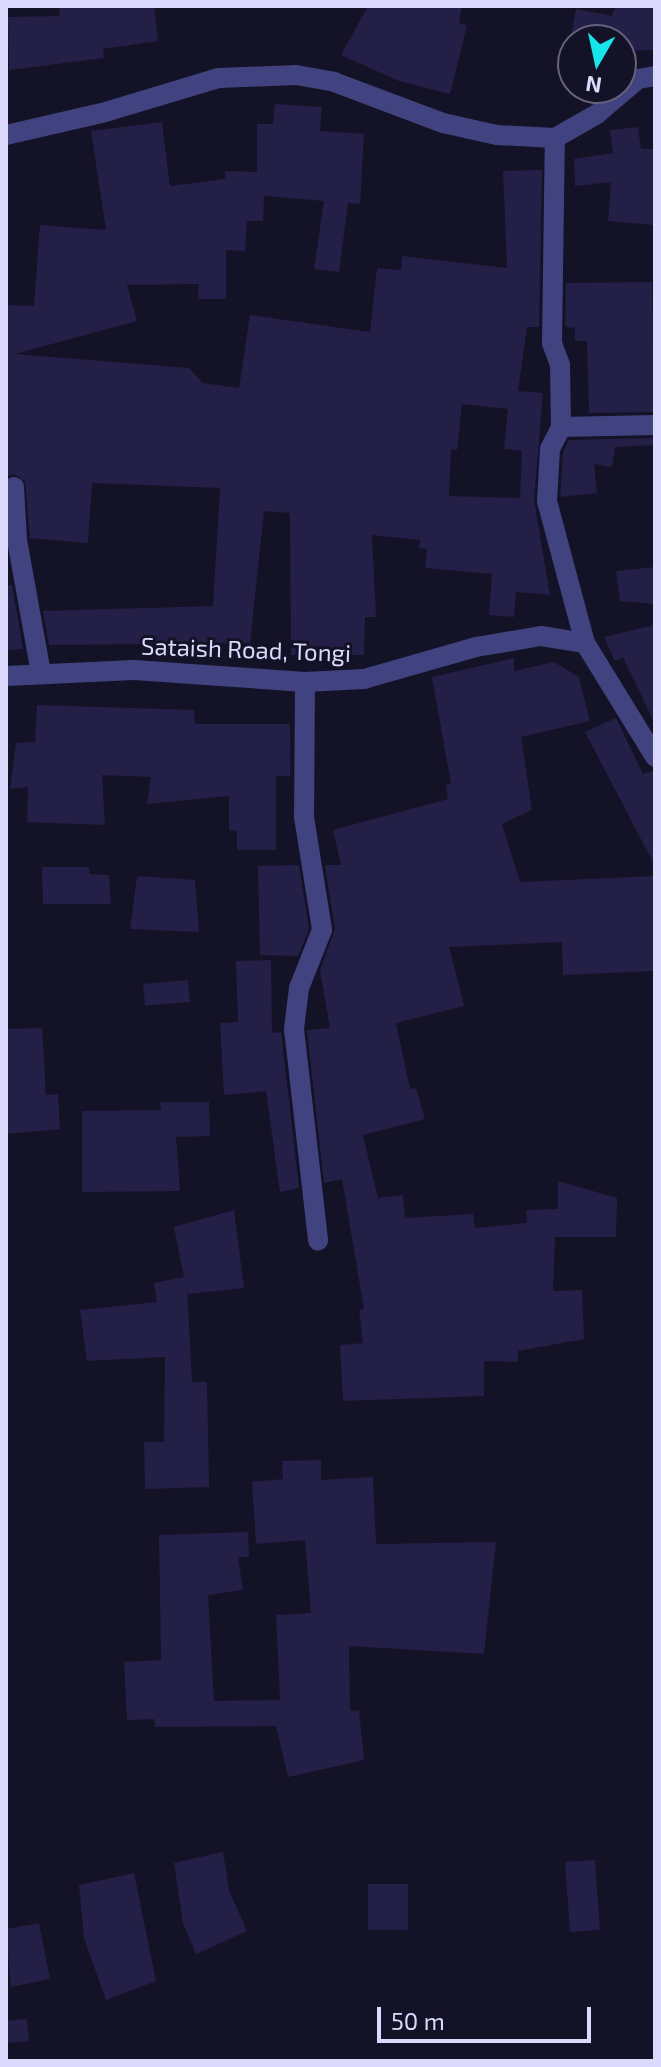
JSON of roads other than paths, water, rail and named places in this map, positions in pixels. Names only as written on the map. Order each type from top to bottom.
[{"type":"street","points":[[6,135],[102,113],[219,78],[296,75],[334,82],[443,123],[497,135],[555,138],[597,114],[638,79],[655,76]]},
{"type":"street","points":[[555,138],[552,343],[560,365],[561,427],[550,449],[547,501],[585,643],[655,757]]},
{"type":"street","points":[[561,427],[655,425]]},
{"type":"street","points":[[14,487],[19,553],[41,674]]},
{"type":"street","name":"Sataish Road, Tongi","points":[[6,676],[134,670],[305,682],[364,679],[476,647],[541,636],[585,643]]},
{"type":"street","points":[[305,682],[304,817],[322,930],[299,988],[294,1029],[318,1241]]}]
